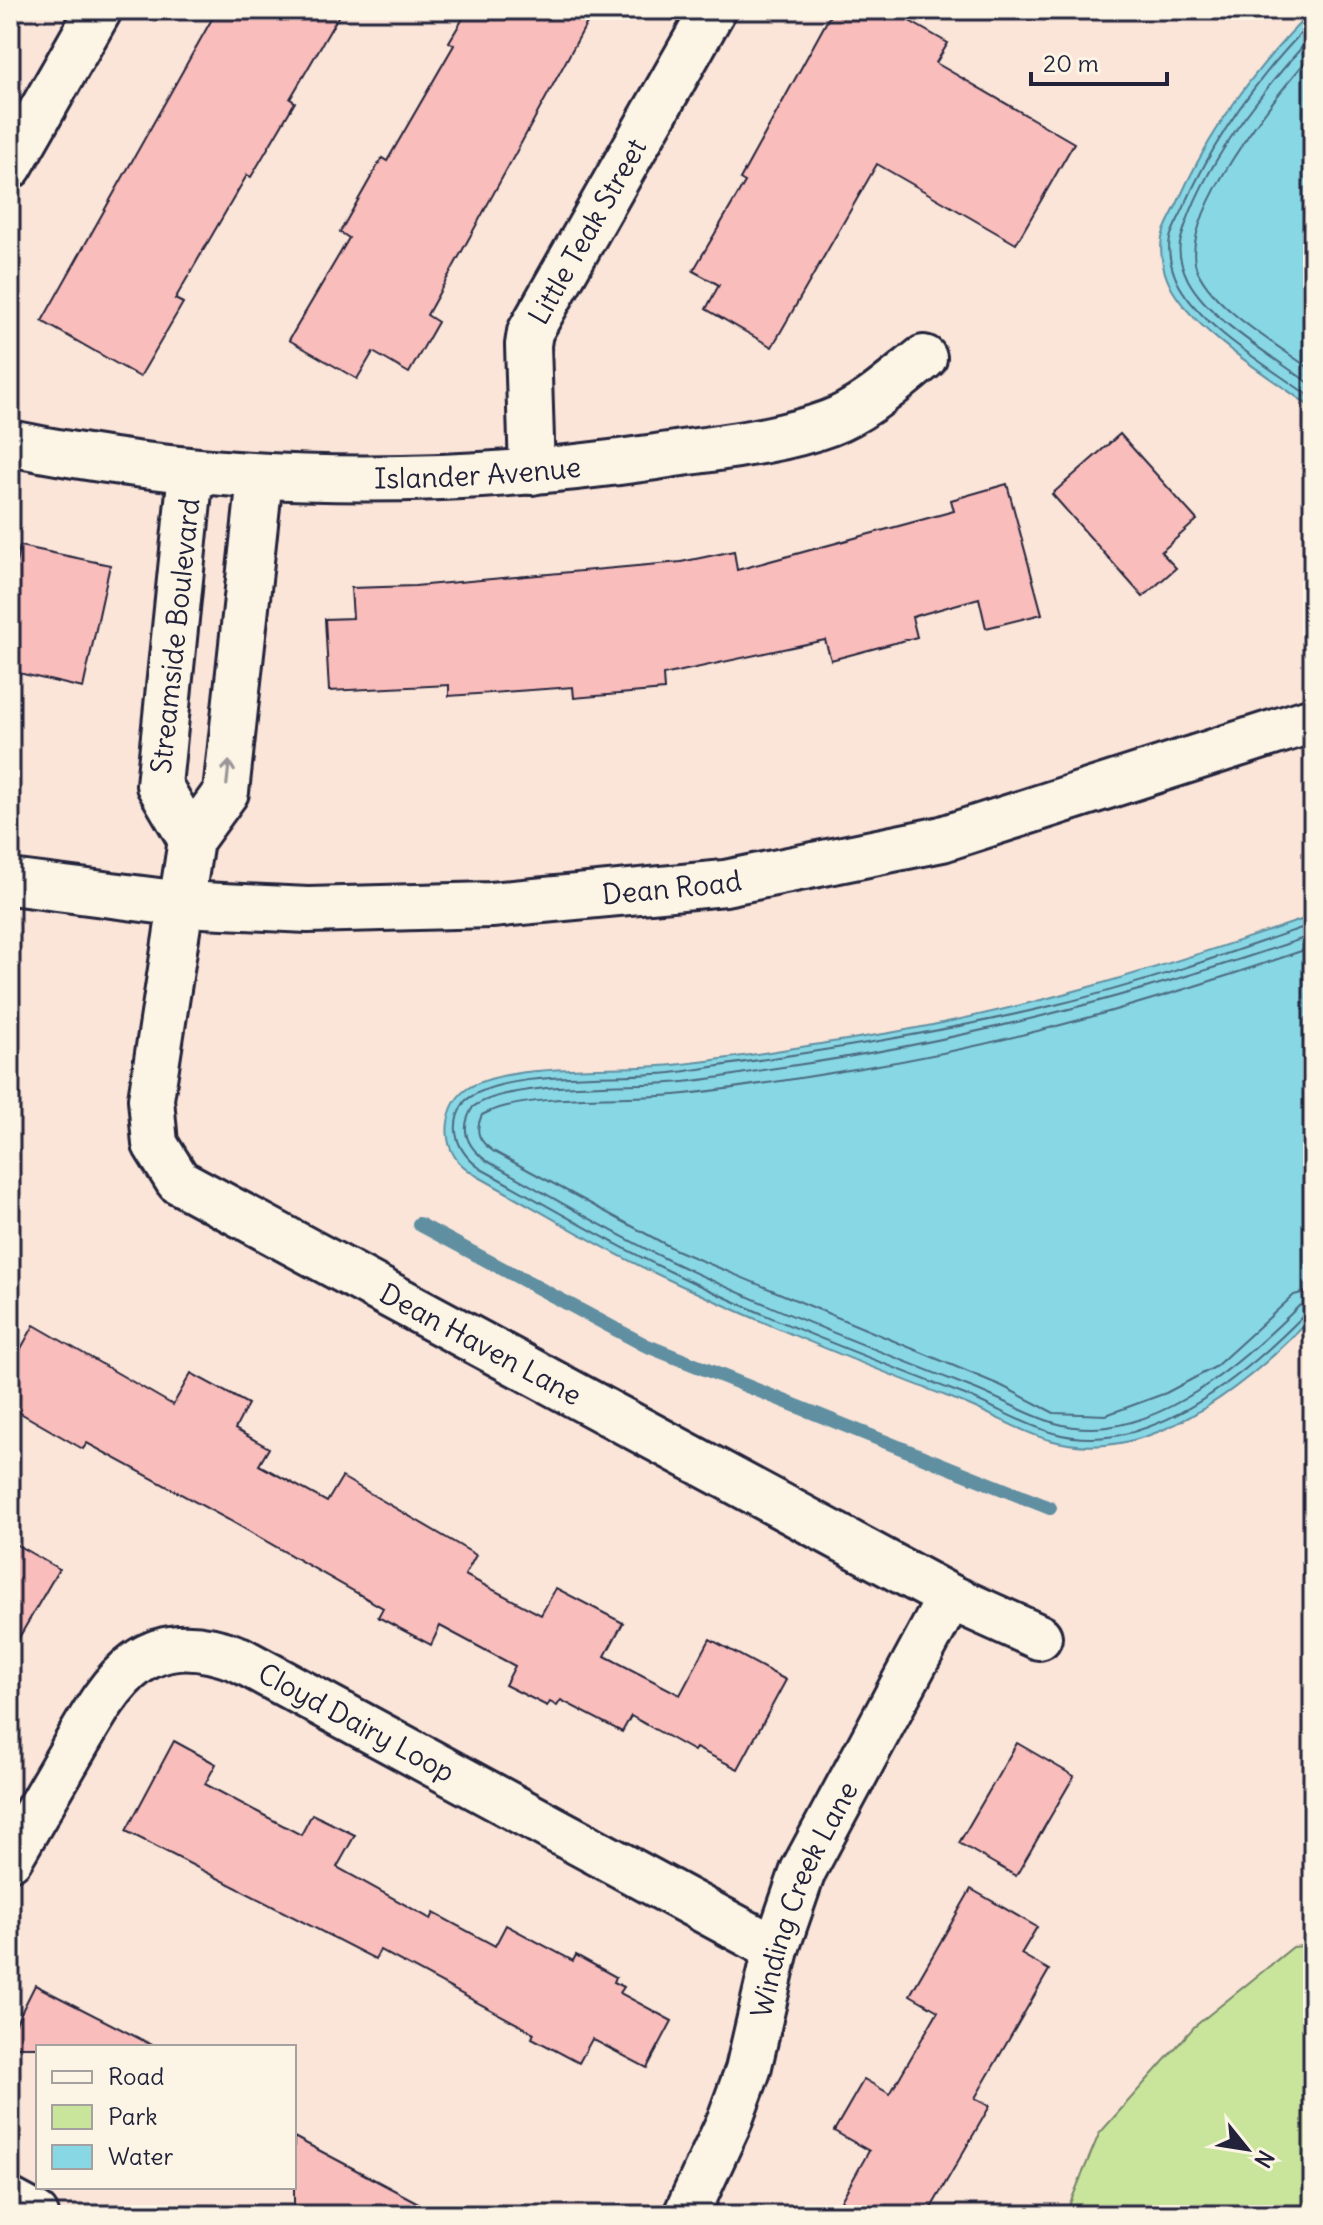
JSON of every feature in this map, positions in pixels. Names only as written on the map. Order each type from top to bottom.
[{"type":"street","points":[[10,166],[99,10]]},
{"type":"street","name":"Little Teak Street","points":[[532,472],[530,332],[713,10]]},
{"type":"street","name":"Islander Avenue","points":[[10,443],[191,472],[260,478],[429,477],[532,472],[691,451],[826,424],[853,411],[924,358]]},
{"type":"street","name":"Streamside Boulevard","points":[[191,472],[159,785],[191,840]]},
{"type":"street","points":[[182,904],[191,840],[226,792],[260,478]]},
{"type":"street","name":"Dean Road","points":[[10,882],[182,904],[308,910],[476,906],[725,883],[942,839],[1313,720]]},
{"type":"street","name":"Dean Haven Lane","points":[[182,904],[151,1099],[155,1144],[178,1181],[950,1597],[1039,1637]]},
{"type":"street","name":"Winding Creek Lane","points":[[686,2215],[729,2122],[748,2070],[776,1949],[808,1860],[950,1597]]},
{"type":"street","name":"Cloyd Dairy Loop","points":[[10,1858],[118,1677],[158,1652],[203,1648],[239,1659],[776,1949]]},
{"type":"street","points":[[10,2201],[36,2215]]},
{"type":"green space","points":[[1313,1945],[1313,2215],[1065,2215],[1099,2134],[1194,2027],[1293,1947]]},
{"type":"water","points":[[1313,10],[1313,409],[1237,355],[1185,308],[1165,272],[1161,251],[1166,225],[1219,126],[1253,77]]},
{"type":"water","points":[[1313,916],[1313,1316],[1270,1358],[1220,1398],[1164,1429],[1135,1440],[1084,1446],[1047,1439],[773,1326],[639,1266],[474,1174],[459,1163],[448,1139],[451,1109],[456,1100],[470,1087],[490,1079],[540,1071],[695,1063],[911,1029],[1086,988]]},
{"type":"building","points":[[217,10],[342,10],[290,99],[295,102],[251,177],[247,175],[175,299],[183,303],[140,377],[42,321]]},
{"type":"building","points":[[468,10],[594,10],[427,315],[438,322],[409,373],[373,352],[357,379],[289,340],[349,238],[340,232],[382,158],[387,161],[454,45],[449,42]]},
{"type":"building","points":[[833,10],[890,10],[948,43],[936,63],[1074,143],[1016,244],[877,164],[772,347],[706,309],[719,285],[693,271],[745,182],[740,179]]},
{"type":"building","points":[[1120,434],[1197,520],[1161,552],[1176,568],[1143,597],[1052,494]]},
{"type":"building","points":[[1007,484],[1042,614],[986,628],[979,598],[912,617],[917,637],[831,660],[825,640],[663,675],[664,690],[574,698],[573,687],[449,696],[449,685],[329,691],[325,619],[353,618],[351,588],[415,586],[681,562],[734,551],[737,570],[954,511],[951,500]]},
{"type":"building","points":[[20,546],[110,565],[83,688],[10,671],[10,589]]},
{"type":"building","points":[[34,1325],[173,1405],[191,1373],[248,1404],[235,1429],[269,1448],[259,1465],[327,1502],[342,1477],[476,1555],[465,1575],[541,1615],[556,1588],[623,1623],[605,1656],[680,1695],[710,1639],[786,1680],[738,1769],[696,1748],[694,1751],[631,1716],[622,1732],[561,1700],[557,1706],[550,1702],[547,1706],[505,1685],[515,1666],[440,1626],[431,1645],[378,1617],[383,1608],[229,1520],[87,1443],[83,1449],[10,1407],[10,1368]]},
{"type":"building","points":[[10,1541],[59,1569],[10,1653]]},
{"type":"building","points":[[174,1741],[216,1764],[205,1784],[301,1835],[312,1814],[355,1835],[337,1867],[431,1919],[434,1913],[495,1946],[506,1925],[573,1961],[576,1955],[616,1977],[614,1982],[624,1987],[620,1993],[672,2021],[647,2068],[592,2039],[579,2063],[532,2038],[534,2033],[380,1950],[375,1959],[126,1831]]},
{"type":"building","points":[[1017,1743],[1074,1776],[1016,1876],[959,1843]]},
{"type":"building","points":[[971,1889],[1037,1927],[1021,1954],[1049,1970],[975,2098],[990,2106],[927,2215],[833,2215],[869,2151],[834,2131],[864,2079],[890,2094],[938,2011],[910,1995]]},
{"type":"building","points":[[35,1985],[152,2045],[10,2047],[10,2035]]},
{"type":"building","points":[[296,2138],[441,2215],[294,2215]]},
{"type":"waterway","points":[[419,1224],[645,1345],[1050,1508]]}]
